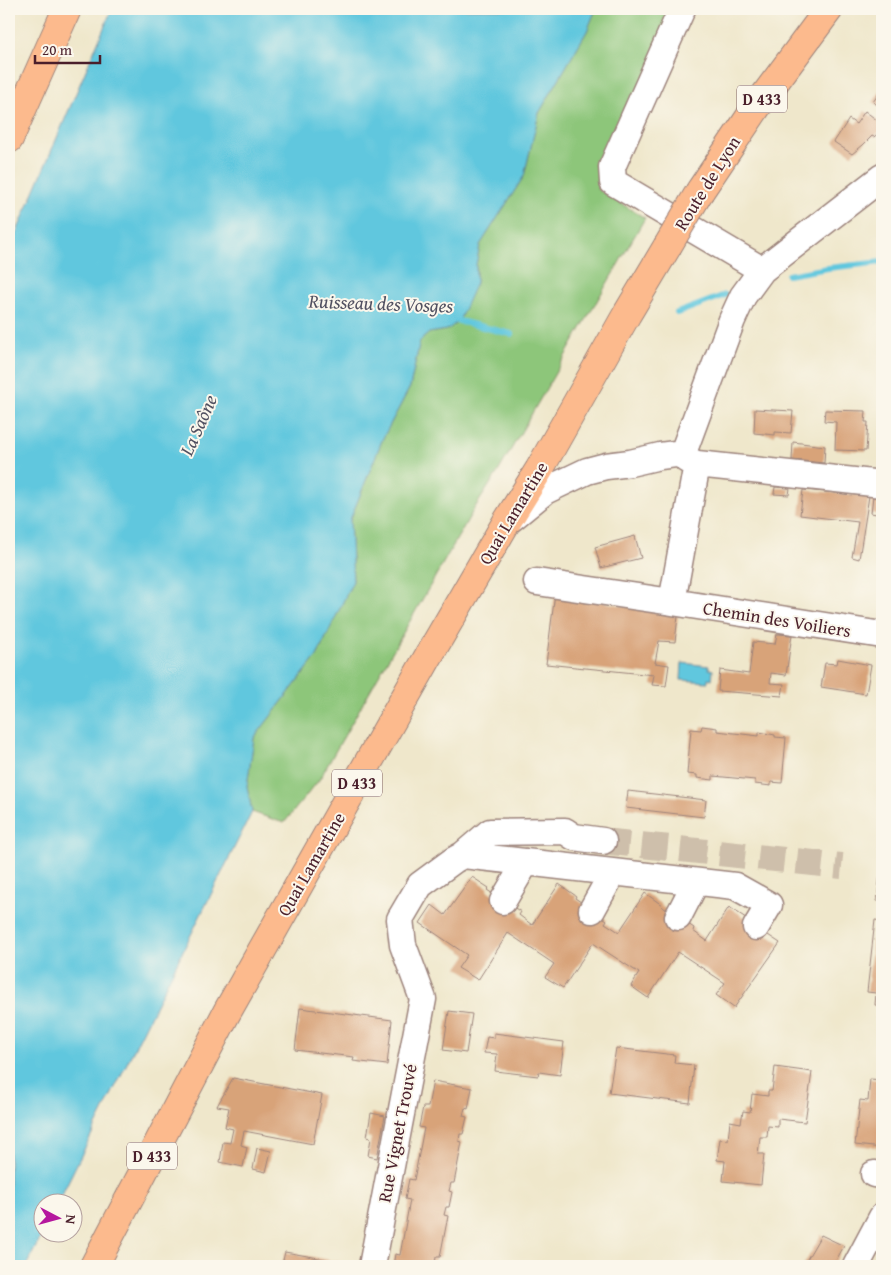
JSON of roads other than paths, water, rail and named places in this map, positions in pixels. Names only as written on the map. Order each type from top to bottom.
[{"type":"main road","points":[[9,139],[67,9]]},
{"type":"main road","name":"Route de Lyon","points":[[599,365],[700,191],[760,102],[829,9]]},
{"type":"main road","name":"Quai Lamartine","points":[[94,1266],[227,1012],[423,666],[599,365]]},
{"type":"street","points":[[682,9],[612,167],[614,182],[762,270]]},
{"type":"street","points":[[672,602],[690,459],[732,320],[743,296],[762,270],[882,177]]},
{"type":"street","points":[[506,523],[545,491],[587,471],[660,456],[882,484]]},
{"type":"street","name":"Chemin des Voiliers","points":[[537,582],[882,635]]},
{"type":"street","points":[[463,855],[490,832],[565,831],[574,837],[603,841]]},
{"type":"street","points":[[463,855],[734,886],[769,905],[756,927]]},
{"type":"street","name":"Rue Vignet Trouvé","points":[[372,1266],[423,999],[403,945],[400,919],[420,885],[463,855]]},
{"type":"street","points":[[503,900],[526,862]]},
{"type":"street","points":[[592,910],[613,872]]},
{"type":"street","points":[[678,917],[696,882]]},
{"type":"street","points":[[857,1266],[882,1218]]},
{"type":"water","name":"La Saône","points":[[112,9],[596,9],[587,31],[539,113],[524,176],[480,245],[476,265],[476,283],[459,321],[447,330],[429,333],[420,341],[410,387],[383,438],[350,520],[353,581],[317,656],[254,738],[247,786],[252,812],[63,1192],[32,1192],[32,1242],[38,1242],[26,1266],[9,1266],[9,250]]},
{"type":"water","points":[[682,663],[709,666],[709,669],[713,670],[712,679],[708,678],[708,682],[681,680]]},
{"type":"waterway","name":"Ruisseau des Vosges","points":[[788,275],[882,262]]},
{"type":"waterway","name":"Ruisseau des Vosges","points":[[677,313],[725,295]]},
{"type":"waterway","name":"Ruisseau des Vosges","points":[[451,320],[511,334]]},
{"type":"tunnel","points":[[603,841],[842,866]]}]
